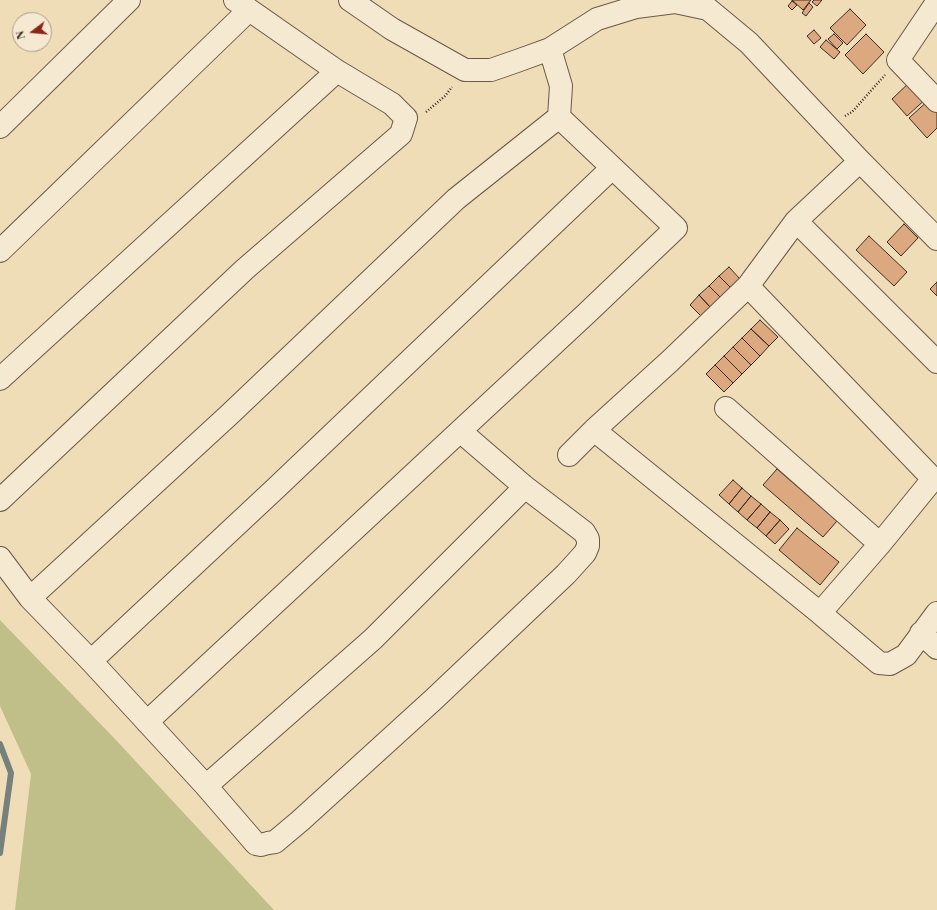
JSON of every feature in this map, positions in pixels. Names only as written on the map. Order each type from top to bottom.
[{"type":"street","points":[[0,128],[129,0]]},
{"type":"street","points":[[350,0],[392,29],[465,70],[491,70],[550,49],[597,19],[636,7],[675,2],[709,4],[937,239]]},
{"type":"street","points":[[937,2],[898,60],[937,101]]},
{"type":"street","points":[[0,251],[242,5],[338,71],[392,104],[406,118],[401,134],[245,269],[0,500]]},
{"type":"street","points":[[30,598],[230,414],[456,199],[559,117],[561,86],[550,49]]},
{"type":"street","points":[[0,379],[338,71]]},
{"type":"street","points":[[147,722],[460,432],[676,228],[559,117]]},
{"type":"street","points":[[569,455],[748,286],[796,221],[860,161]]},
{"type":"street","points":[[91,661],[276,488],[612,168]]},
{"type":"street","points":[[796,221],[937,362]]},
{"type":"street","points":[[748,286],[933,479],[880,544],[820,613]]},
{"type":"street","points":[[726,408],[880,544]]},
{"type":"street","points":[[594,430],[879,662],[890,664],[906,655],[937,613]]},
{"type":"street","points":[[0,558],[30,598],[91,661],[206,786],[256,844],[261,845],[275,842],[433,700],[566,574],[585,553],[588,546],[588,539],[584,532],[525,487],[460,432]]},
{"type":"street","points":[[206,786],[374,639],[525,487]]},
{"type":"street","points":[[921,633],[937,648]]},
{"type":"path","points":[[829,127],[852,112],[898,60]]},
{"type":"path","points":[[406,118],[428,111],[445,96],[465,70]]},
{"type":"shaded area","points":[[0,620],[115,739],[274,910],[15,910],[31,774],[0,706]]},
{"type":"building","points":[[792,0],[811,0],[803,10]]},
{"type":"building","points":[[814,0],[822,0],[817,6],[812,2]]},
{"type":"building","points":[[792,1],[797,5],[792,10],[788,6]]},
{"type":"building","points":[[809,3],[813,7],[806,16],[802,13]]},
{"type":"building","points":[[850,9],[866,25],[847,45],[830,28]]},
{"type":"building","points":[[814,30],[821,38],[814,44],[807,36]]},
{"type":"building","points":[[834,34],[843,43],[837,49],[828,39]]},
{"type":"building","points":[[866,34],[884,52],[863,74],[845,55]]},
{"type":"building","points":[[826,40],[840,52],[834,59],[820,47]]},
{"type":"building","points":[[912,80],[928,97],[907,116],[892,99]]},
{"type":"building","points":[[931,98],[937,105],[937,128],[927,138],[909,118]]},
{"type":"building","points":[[904,224],[918,238],[901,256],[887,242]]},
{"type":"building","points":[[869,236],[907,272],[894,286],[856,250]]},
{"type":"building","points":[[729,267],[740,279],[731,288],[719,276]]},
{"type":"building","points":[[719,276],[731,288],[721,298],[709,286]]},
{"type":"building","points":[[937,282],[937,296],[930,289]]},
{"type":"building","points":[[709,286],[721,298],[711,308],[699,295]]},
{"type":"building","points":[[699,295],[711,308],[702,317],[690,305]]},
{"type":"building","points":[[760,320],[778,337],[769,346],[751,329]]},
{"type":"building","points":[[751,329],[769,346],[760,356],[742,338]]},
{"type":"building","points":[[742,338],[760,356],[751,365],[733,347]]},
{"type":"building","points":[[733,347],[751,365],[742,374],[724,356]]},
{"type":"building","points":[[724,356],[742,374],[733,383],[715,365]]},
{"type":"building","points":[[715,365],[733,383],[724,392],[706,374]]},
{"type":"building","points":[[777,469],[837,521],[823,537],[763,485]]},
{"type":"building","points":[[733,480],[742,488],[729,504],[719,495]]},
{"type":"building","points":[[742,488],[751,496],[738,512],[729,504]]},
{"type":"building","points":[[751,496],[761,504],[747,520],[738,512]]},
{"type":"building","points":[[761,504],[770,512],[757,528],[747,520]]},
{"type":"building","points":[[770,512],[780,520],[766,536],[757,528]]},
{"type":"building","points":[[780,520],[789,529],[775,544],[766,536]]},
{"type":"building","points":[[797,528],[839,562],[820,585],[779,550]]},
{"type":"waterway","points":[[0,744],[11,773],[0,853]]}]
